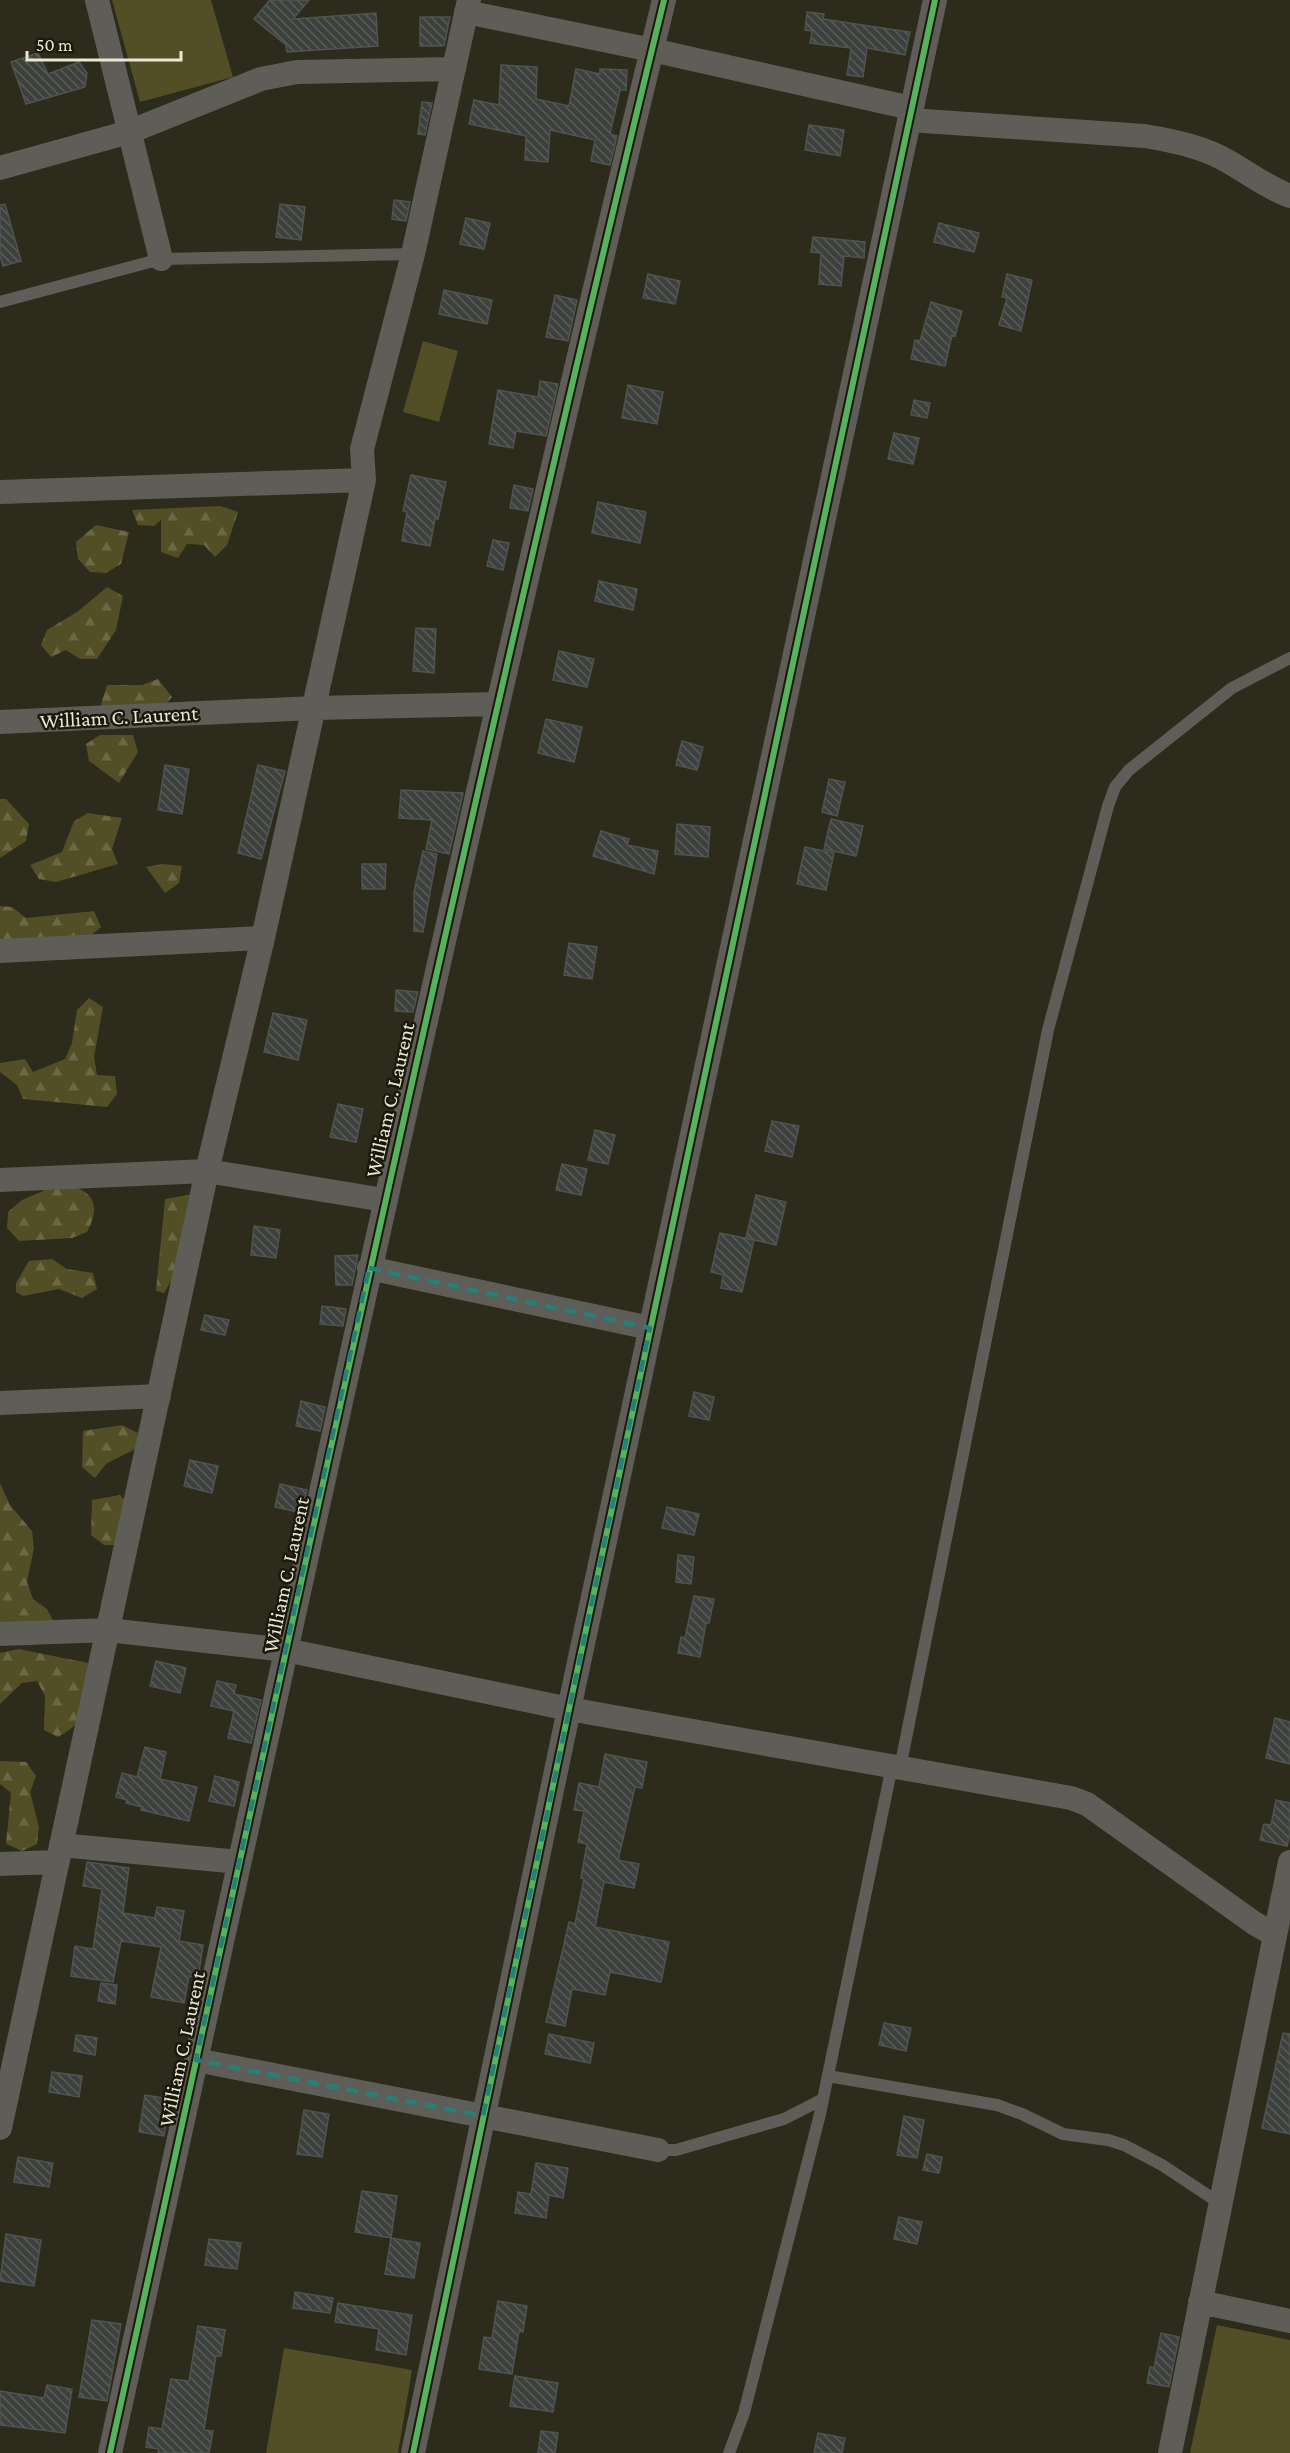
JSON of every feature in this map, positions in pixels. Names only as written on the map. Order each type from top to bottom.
[{"type":"street","points":[[97,0],[160,259]]},
{"type":"street","points":[[498,704],[664,0]]},
{"type":"street","points":[[413,2453],[650,1328],[935,0]]},
{"type":"street","points":[[0,2128],[4,2092],[59,1853],[207,1171],[263,939],[364,480],[362,449],[413,254],[468,6],[910,114],[1145,136],[1172,141],[1192,146],[1227,160],[1275,190],[1290,196]]},
{"type":"street","points":[[0,168],[129,132],[261,79],[297,72],[454,69]]},
{"type":"street","points":[[0,492],[364,480]]},
{"type":"street","name":"William C. Laurent","points":[[0,722],[314,708],[498,704],[384,1200],[110,2453]]},
{"type":"street","points":[[0,951],[263,939]]},
{"type":"street","points":[[0,1180],[207,1171],[384,1200]]},
{"type":"street","points":[[369,1268],[650,1328]]},
{"type":"street","points":[[0,1403],[159,1396]]},
{"type":"street","points":[[0,1634],[108,1630],[286,1650],[569,1709],[1071,1798],[1087,1804],[1254,1923],[1275,1935]]},
{"type":"street","points":[[0,1864],[59,1853],[239,1863]]},
{"type":"street","points":[[1170,2453],[1290,1862]]},
{"type":"street","points":[[196,2060],[658,2150]]},
{"type":"street","points":[[1200,2302],[1290,2321]]},
{"type":"lane","points":[[0,302],[160,259],[413,254]]},
{"type":"lane","points":[[729,2453],[744,2413],[824,2098],[896,1767],[1048,1030],[1108,806],[1115,788],[1129,770],[1232,688],[1290,658]]},
{"type":"lane","points":[[828,2076],[998,2105],[1063,2134],[1108,2139],[1162,2165],[1221,2204]]},
{"type":"lane","points":[[658,2150],[676,2150],[784,2119],[824,2098]]},
{"type":"highlighted area","points":[[369,1268],[650,1328],[483,2116],[196,2060]]},
{"type":"green space","points":[[112,0],[211,0],[233,77],[140,102]]},
{"type":"green space","points":[[423,341],[458,351],[439,422],[403,412]]},
{"type":"green space","points":[[220,506],[238,512],[227,545],[215,557],[204,545],[187,544],[178,558],[161,552],[161,520],[154,526],[138,525],[132,510]]},
{"type":"green space","points":[[96,525],[129,532],[121,564],[106,573],[90,572],[78,559],[76,542]]},
{"type":"green space","points":[[107,587],[123,596],[116,630],[97,659],[80,659],[66,650],[51,657],[41,645],[47,630],[77,612]]},
{"type":"green space","points":[[158,679],[172,697],[161,710],[97,717],[107,685],[142,685]]},
{"type":"green space","points":[[100,735],[133,735],[138,752],[119,783],[89,761],[86,744]]},
{"type":"green space","points":[[0,799],[6,799],[29,824],[26,841],[0,858]]},
{"type":"green space","points":[[88,813],[122,818],[112,849],[118,864],[56,882],[39,879],[30,865],[62,852],[74,821]]},
{"type":"green space","points":[[163,864],[182,866],[179,883],[165,893],[146,867]]},
{"type":"green space","points":[[0,906],[12,907],[26,918],[94,911],[101,927],[88,938],[0,951]]},
{"type":"green space","points":[[89,998],[103,1007],[94,1057],[97,1075],[115,1076],[117,1094],[107,1107],[23,1099],[17,1085],[0,1072],[0,1063],[25,1059],[33,1072],[65,1059],[72,1043],[77,1010]]},
{"type":"green space","points":[[62,1183],[81,1190],[92,1200],[94,1214],[87,1232],[72,1238],[19,1241],[7,1228],[8,1212],[22,1200]]},
{"type":"green space","points":[[194,1194],[200,1232],[164,1293],[156,1291],[165,1199]]},
{"type":"green space","points":[[52,1259],[67,1269],[93,1273],[97,1289],[82,1298],[59,1289],[23,1296],[16,1292],[16,1283],[29,1261]]},
{"type":"green space","points":[[122,1425],[138,1433],[135,1449],[106,1464],[95,1478],[82,1467],[83,1431]]},
{"type":"green space","points":[[0,1483],[10,1505],[32,1531],[34,1548],[27,1582],[33,1599],[47,1609],[55,1624],[0,1642]]},
{"type":"green space","points":[[120,1495],[132,1509],[122,1545],[104,1545],[91,1535],[92,1500]]},
{"type":"green space","points":[[19,1649],[88,1663],[85,1706],[82,1715],[77,1723],[58,1737],[44,1730],[45,1696],[37,1681],[22,1683],[0,1704],[0,1653]]},
{"type":"green space","points":[[0,1761],[26,1762],[36,1776],[30,1792],[39,1827],[37,1844],[22,1851],[6,1844],[11,1793],[0,1784]]},
{"type":"green space","points":[[1217,2325],[1290,2340],[1290,2453],[1190,2453]]},
{"type":"green space","points":[[284,2348],[412,2370],[398,2453],[266,2453]]},
{"type":"building","points":[[270,0],[309,0],[293,19],[376,13],[378,46],[287,52],[286,45],[254,19]]},
{"type":"building","points":[[807,12],[824,14],[823,19],[910,32],[905,55],[867,48],[863,77],[847,75],[851,48],[810,43],[812,31],[805,30]]},
{"type":"building","points":[[420,17],[450,17],[444,46],[420,46]]},
{"type":"building","points":[[38,53],[48,74],[79,62],[87,73],[85,87],[26,104],[11,62]]},
{"type":"building","points":[[501,65],[537,67],[536,99],[569,106],[576,69],[600,74],[600,69],[627,70],[626,90],[620,90],[610,134],[617,136],[610,165],[591,161],[595,140],[550,130],[548,162],[525,160],[526,136],[469,124],[474,100],[499,105]]},
{"type":"building","points":[[422,102],[432,103],[425,135],[418,134]]},
{"type":"building","points":[[809,125],[844,130],[840,156],[805,150]]},
{"type":"building","points":[[394,200],[410,202],[406,221],[392,219]]},
{"type":"building","points":[[5,204],[21,261],[3,266],[0,256],[0,205]]},
{"type":"building","points":[[280,204],[305,207],[301,240],[276,237]]},
{"type":"building","points":[[466,218],[490,223],[484,249],[460,244]]},
{"type":"building","points":[[939,223],[979,233],[974,252],[934,242]]},
{"type":"building","points":[[813,237],[865,242],[864,258],[844,256],[841,286],[819,284],[821,253],[811,252]]},
{"type":"building","points":[[648,274],[680,281],[675,304],[643,298]]},
{"type":"building","points":[[1007,274],[1032,280],[1021,331],[999,325],[1007,298],[1002,297]]},
{"type":"building","points":[[444,290],[492,300],[487,324],[439,314]]},
{"type":"building","points":[[555,295],[577,300],[568,341],[546,337]]},
{"type":"building","points":[[931,302],[962,311],[955,336],[952,335],[945,366],[911,359],[915,340],[920,341]]},
{"type":"building","points":[[540,381],[558,384],[546,436],[516,431],[513,448],[489,444],[498,390],[538,397]]},
{"type":"building","points":[[628,385],[663,392],[657,424],[622,418]]},
{"type":"building","points":[[914,400],[930,403],[927,418],[911,415]]},
{"type":"building","points":[[894,433],[919,438],[913,464],[888,459]]},
{"type":"building","points":[[411,475],[446,482],[430,546],[402,541],[407,512],[403,511]]},
{"type":"building","points":[[514,485],[533,489],[528,511],[510,508]]},
{"type":"building","points":[[598,502],[646,512],[640,543],[592,533]]},
{"type":"building","points":[[493,540],[509,543],[503,570],[487,566]]},
{"type":"building","points":[[599,581],[637,589],[633,610],[595,601]]},
{"type":"building","points":[[416,628],[436,629],[434,673],[413,671]]},
{"type":"building","points":[[559,651],[594,659],[587,687],[553,680]]},
{"type":"building","points":[[546,719],[582,727],[574,762],[538,753]]},
{"type":"building","points":[[682,741],[703,747],[697,770],[676,765]]},
{"type":"building","points":[[165,765],[189,769],[182,814],[158,810]]},
{"type":"building","points":[[258,765],[285,771],[261,859],[238,853]]},
{"type":"building","points":[[829,779],[845,782],[837,816],[822,812]]},
{"type":"building","points":[[401,790],[463,793],[449,854],[426,849],[432,820],[399,818]]},
{"type":"building","points":[[831,819],[863,826],[856,856],[824,849]]},
{"type":"building","points":[[677,824],[710,827],[708,857],[675,854]]},
{"type":"building","points":[[601,831],[629,839],[627,845],[658,851],[654,874],[593,856]]},
{"type":"building","points":[[805,847],[834,853],[826,890],[797,884]]},
{"type":"building","points":[[423,851],[437,854],[423,932],[414,931],[414,892]]},
{"type":"building","points":[[362,864],[386,864],[385,889],[362,889]]},
{"type":"building","points":[[569,943],[597,947],[592,979],[564,975]]},
{"type":"building","points":[[396,990],[418,992],[413,1012],[395,1011]]},
{"type":"building","points":[[273,1013],[307,1020],[298,1060],[264,1052]]},
{"type":"building","points":[[338,1104],[363,1109],[356,1142],[330,1137]]},
{"type":"building","points":[[772,1121],[799,1126],[792,1157],[765,1151]]},
{"type":"building","points":[[595,1130],[615,1135],[608,1164],[588,1160]]},
{"type":"building","points":[[562,1164],[587,1169],[581,1195],[556,1190]]},
{"type":"building","points":[[756,1195],[786,1202],[776,1245],[746,1238]]},
{"type":"building","points":[[254,1226],[280,1230],[276,1258],[251,1255]]},
{"type":"building","points":[[720,1233],[754,1240],[742,1292],[721,1288],[723,1275],[711,1272]]},
{"type":"building","points":[[358,1255],[352,1285],[336,1285],[335,1256]]},
{"type":"building","points":[[322,1306],[346,1309],[343,1326],[320,1324]]},
{"type":"building","points":[[205,1315],[229,1320],[225,1335],[201,1330]]},
{"type":"building","points":[[694,1392],[714,1397],[709,1420],[689,1416]]},
{"type":"building","points":[[301,1401],[325,1407],[320,1431],[296,1426]]},
{"type":"building","points":[[190,1460],[218,1466],[212,1493],[184,1486]]},
{"type":"building","points":[[280,1484],[307,1490],[302,1513],[275,1507]]},
{"type":"building","points":[[667,1507],[699,1514],[694,1535],[662,1528]]},
{"type":"building","points":[[678,1555],[694,1557],[691,1584],[676,1582]]},
{"type":"building","points":[[694,1596],[714,1599],[709,1623],[706,1623],[700,1657],[678,1653],[681,1637],[685,1638]]},
{"type":"building","points":[[156,1661],[186,1668],[180,1693],[150,1686]]},
{"type":"building","points":[[217,1681],[236,1685],[234,1694],[261,1700],[251,1743],[228,1738],[234,1711],[211,1706]]},
{"type":"building","points":[[1275,1718],[1290,1722],[1290,1764],[1266,1758]]},
{"type":"building","points":[[145,1747],[166,1752],[160,1779],[197,1787],[189,1821],[141,1810],[142,1807],[126,1803],[127,1800],[116,1797],[122,1773],[137,1777]]},
{"type":"building","points":[[605,1754],[647,1762],[642,1788],[635,1787],[618,1860],[639,1864],[634,1888],[604,1882],[595,1927],[669,1942],[661,1982],[610,1972],[605,1995],[572,1989],[565,2026],[546,2022],[569,1922],[575,1924],[584,1879],[581,1878],[587,1844],[578,1842],[584,1811],[574,1810],[579,1783],[599,1787]]},
{"type":"building","points":[[215,1776],[239,1782],[234,1806],[209,1801]]},
{"type":"building","points":[[1276,1800],[1290,1803],[1290,1833],[1287,1846],[1260,1840],[1264,1824],[1271,1825]]},
{"type":"building","points":[[87,1862],[129,1868],[123,1913],[155,1918],[157,1907],[184,1911],[179,1941],[203,1945],[198,1978],[189,1976],[184,2003],[151,1997],[161,1947],[121,1941],[113,1982],[71,1976],[75,1946],[93,1949],[102,1889],[83,1886]]},
{"type":"building","points":[[101,1983],[117,1985],[115,2004],[98,2001]]},
{"type":"building","points":[[884,2023],[911,2028],[906,2051],[879,2045]]},
{"type":"building","points":[[1283,2033],[1290,2034],[1290,2134],[1262,2128]]},
{"type":"building","points":[[549,2034],[594,2043],[590,2063],[545,2054]]},
{"type":"building","points":[[76,2035],[97,2038],[95,2055],[74,2051]]},
{"type":"building","points":[[52,2072],[82,2076],[79,2097],[49,2092]]},
{"type":"building","points":[[145,2095],[170,2099],[164,2136],[139,2132]]},
{"type":"building","points":[[304,2110],[329,2114],[322,2157],[297,2154]]},
{"type":"building","points":[[904,2116],[924,2120],[917,2158],[897,2155]]},
{"type":"building","points":[[927,2154],[942,2157],[939,2173],[923,2170]]},
{"type":"building","points":[[18,2157],[53,2163],[49,2187],[14,2182]]},
{"type":"building","points":[[536,2163],[568,2168],[563,2198],[549,2195],[546,2218],[515,2213],[518,2192],[531,2194]]},
{"type":"building","points":[[362,2191],[397,2196],[391,2238],[355,2232]]},
{"type":"building","points":[[899,2217],[922,2222],[917,2244],[894,2239]]},
{"type":"building","points":[[6,2234],[41,2240],[34,2286],[0,2281]]},
{"type":"building","points":[[391,2238],[420,2243],[414,2278],[385,2274]]},
{"type":"building","points":[[209,2239],[241,2243],[237,2269],[205,2265]]},
{"type":"building","points":[[295,2292],[333,2298],[330,2313],[293,2308]]},
{"type":"building","points":[[498,2301],[527,2306],[523,2332],[519,2331],[512,2374],[479,2369],[484,2337],[492,2338]]},
{"type":"building","points":[[338,2303],[412,2315],[406,2355],[376,2350],[379,2329],[335,2322]]},
{"type":"building","points":[[92,2320],[121,2324],[107,2401],[79,2397]]},
{"type":"building","points":[[198,2326],[225,2330],[221,2356],[216,2356],[204,2430],[213,2431],[209,2453],[158,2453],[159,2449],[146,2447],[149,2427],[162,2429],[171,2379],[189,2381]]},
{"type":"building","points":[[1161,2333],[1179,2337],[1169,2387],[1147,2383],[1150,2367],[1154,2368]]},
{"type":"building","points":[[515,2376],[558,2383],[553,2412],[510,2406]]},
{"type":"building","points":[[47,2385],[72,2389],[65,2433],[0,2425],[0,2391],[44,2398]]},
{"type":"building","points":[[541,2431],[558,2433],[555,2453],[538,2453]]},
{"type":"building","points":[[818,2433],[845,2438],[842,2453],[814,2453]]},
{"type":"cycle path","points":[[110,2453],[449,918],[664,0]]},
{"type":"cycle path","points":[[413,2453],[569,1709],[935,0]]}]
